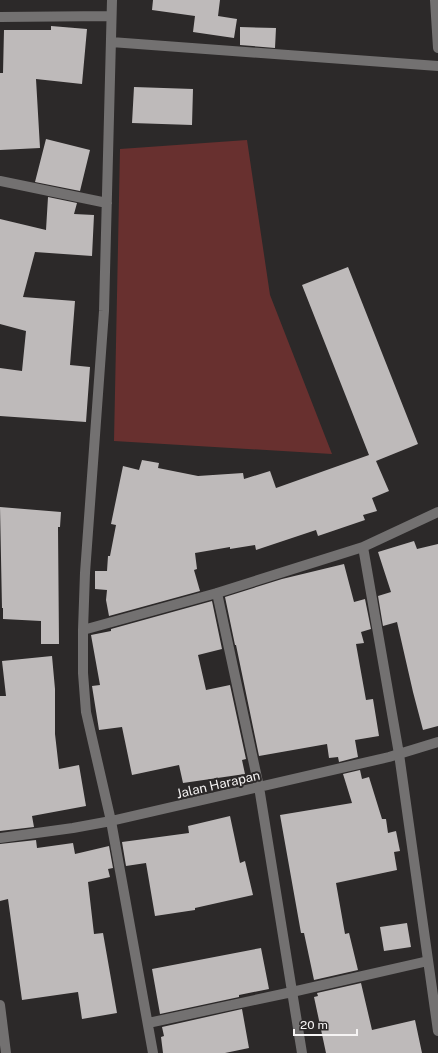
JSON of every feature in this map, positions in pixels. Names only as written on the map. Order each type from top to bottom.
[{"type":"street","points":[[112,0],[104,311],[86,565],[83,673],[86,712],[111,821],[153,1053]]},
{"type":"street","points":[[435,0],[438,48]]},
{"type":"street","points":[[0,17],[111,16]]},
{"type":"street","points":[[111,42],[438,66]]},
{"type":"street","points":[[0,181],[107,203]]},
{"type":"street","points":[[83,630],[217,593],[363,547],[438,512]]},
{"type":"street","points":[[363,547],[399,754],[438,1031]]},
{"type":"street","points":[[217,593],[259,787],[302,1053]]},
{"type":"street","name":"Jalan Harapan","points":[[0,838],[111,821],[399,754],[438,742]]},
{"type":"street","points":[[148,1023],[428,961]]},
{"type":"street","points":[[0,1005],[6,1053]]},
{"type":"shaded area","points":[[247,140],[270,295],[332,454],[114,441],[120,149]]},
{"type":"building","points":[[153,0],[220,0],[218,16],[237,19],[234,38],[193,32],[195,16],[152,10]]},
{"type":"building","points":[[51,26],[87,29],[82,84],[36,79],[40,148],[0,150],[0,73],[3,73],[4,30],[51,30]]},
{"type":"building","points":[[240,27],[276,28],[275,48],[240,45]]},
{"type":"building","points":[[134,87],[193,89],[192,125],[132,123]]},
{"type":"building","points":[[46,139],[90,150],[80,191],[35,182]]},
{"type":"building","points":[[48,197],[77,203],[74,214],[94,215],[92,256],[35,252],[23,297],[75,301],[70,365],[90,367],[86,422],[0,416],[0,368],[22,371],[26,331],[0,324],[0,219],[46,230]]},
{"type":"building","points":[[348,267],[418,444],[376,461],[389,491],[372,498],[377,511],[363,515],[365,520],[318,536],[316,530],[256,550],[255,545],[230,549],[230,547],[195,553],[197,569],[194,570],[200,591],[109,616],[106,600],[107,590],[95,589],[95,571],[107,571],[108,556],[110,556],[116,525],[111,524],[123,466],[139,470],[142,460],[159,463],[158,468],[198,476],[243,473],[244,479],[270,471],[276,488],[369,455],[302,285]]},
{"type":"building","points":[[0,507],[61,512],[60,527],[58,527],[59,644],[41,644],[41,621],[3,619]]},
{"type":"building","points":[[414,541],[417,549],[438,544],[438,726],[423,730],[397,622],[383,626],[378,596],[391,592],[378,552]]},
{"type":"building","points":[[344,564],[354,602],[365,599],[371,629],[361,632],[364,643],[356,644],[366,700],[373,699],[379,736],[355,740],[358,757],[339,762],[338,757],[329,758],[327,744],[259,756],[225,597],[282,579]]},
{"type":"building","points":[[212,601],[222,649],[198,655],[206,690],[230,685],[246,759],[242,760],[245,774],[183,783],[179,765],[132,775],[122,727],[99,730],[92,686],[100,685],[91,635],[111,631],[111,629]]},
{"type":"building","points":[[52,656],[55,689],[55,734],[59,769],[79,765],[86,806],[32,816],[34,827],[0,831],[0,696],[6,696],[2,661]]},
{"type":"building","points":[[360,770],[362,779],[369,777],[382,819],[386,819],[388,833],[396,831],[400,851],[394,852],[397,870],[336,883],[345,934],[349,933],[358,970],[314,980],[304,933],[301,933],[280,815],[352,803],[343,774]]},
{"type":"building","points":[[230,816],[240,863],[245,861],[253,895],[195,908],[195,910],[155,916],[146,863],[126,866],[122,842],[189,833],[188,826]]},
{"type":"building","points":[[36,840],[37,848],[73,843],[75,854],[109,846],[113,868],[108,869],[110,877],[88,882],[94,934],[103,933],[117,1013],[82,1019],[78,992],[22,1000],[8,899],[0,901],[0,844]]},
{"type":"building","points":[[407,923],[411,947],[384,951],[380,927]]},
{"type":"building","points":[[261,948],[269,989],[160,1014],[152,969]]},
{"type":"building","points":[[361,983],[372,1030],[415,1020],[422,1053],[326,1053],[314,997],[318,996],[317,993]]},
{"type":"building","points":[[242,1009],[249,1048],[225,1053],[163,1053],[161,1037],[164,1036],[162,1027]]}]
